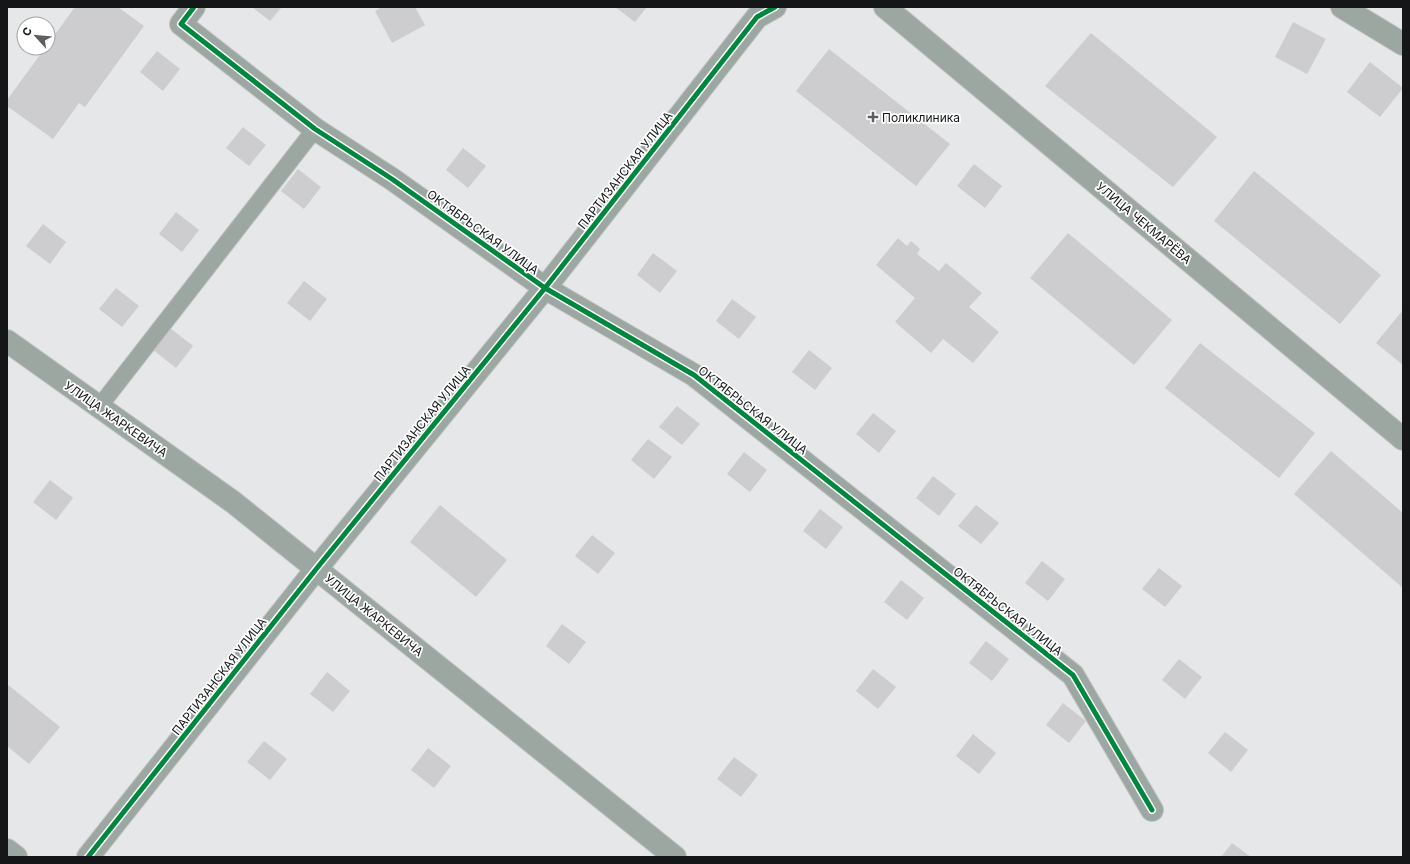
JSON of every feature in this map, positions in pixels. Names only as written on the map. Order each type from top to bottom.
[{"type":"street","name":"ОКТЯБРЬСКАЯ УЛИЦА","points":[[194,7],[181,24],[314,129],[392,179],[545,288],[694,375],[1073,675],[1152,810]]},
{"type":"street","name":"ПАРТИЗАНСКАЯ УЛИЦА","points":[[88,857],[316,568],[545,288],[757,17],[775,7]]},
{"type":"street","name":"УЛИЦА ЧЕКМАРЁВА","points":[[886,7],[1403,439]]},
{"type":"street","points":[[1342,7],[1403,44]]},
{"type":"street","name":"УЛИЦА ЖАРКЕВИЧА","points":[[7,341],[233,502],[675,857]]},
{"type":"street","points":[[7,850],[16,857]]},
{"type":"lane","points":[[99,407],[314,129]]},
{"type":"building","points":[[75,7],[118,7],[144,26],[85,107],[79,103],[53,139],[7,106],[7,100],[39,56],[56,56],[56,33]]},
{"type":"building","points":[[252,7],[282,7],[270,21]]},
{"type":"building","points":[[382,7],[415,7],[425,25],[392,43],[375,11]]},
{"type":"building","points":[[615,7],[647,7],[635,22]]},
{"type":"building","points":[[1293,22],[1326,39],[1307,74],[1275,57]]},
{"type":"building","points":[[1091,33],[1217,137],[1173,187],[1045,86]]},
{"type":"building","name":"Поликлиника","points":[[829,49],[950,144],[916,186],[796,91]]},
{"type":"building","points":[[157,51],[180,69],[163,91],[140,72]]},
{"type":"building","points":[[1370,62],[1403,88],[1380,117],[1347,92]]},
{"type":"building","points":[[243,127],[266,145],[249,166],[226,148]]},
{"type":"building","points":[[463,148],[486,166],[468,188],[446,170]]},
{"type":"building","points":[[974,164],[1002,186],[985,208],[957,186]]},
{"type":"building","points":[[298,169],[321,187],[304,209],[281,191]]},
{"type":"building","points":[[1254,171],[1381,275],[1340,324],[1214,221]]},
{"type":"building","points":[[176,212],[199,230],[182,252],[159,234]]},
{"type":"building","points":[[43,224],[66,242],[50,264],[26,246]]},
{"type":"building","points":[[1068,233],[1172,320],[1134,365],[1030,278]]},
{"type":"building","points":[[898,238],[907,246],[911,241],[920,249],[917,254],[939,271],[946,263],[982,293],[969,307],[999,332],[973,363],[943,339],[931,353],[895,322],[915,298],[876,265]]},
{"type":"building","points":[[653,253],[677,271],[660,293],[637,275]]},
{"type":"building","points":[[304,281],[327,299],[310,321],[287,303]]},
{"type":"building","points":[[116,288],[139,306],[122,327],[99,309]]},
{"type":"building","points":[[732,299],[756,317],[739,339],[716,321]]},
{"type":"building","points":[[1403,310],[1403,365],[1376,343]]},
{"type":"building","points":[[170,328],[193,346],[176,368],[153,350]]},
{"type":"building","points":[[1200,343],[1315,433],[1279,478],[1165,388]]},
{"type":"building","points":[[809,350],[832,368],[815,390],[792,372]]},
{"type":"building","points":[[677,406],[700,424],[682,445],[659,427]]},
{"type":"building","points":[[873,413],[896,431],[879,453],[856,434]]},
{"type":"building","points":[[648,439],[672,457],[654,479],[631,460]]},
{"type":"building","points":[[1331,451],[1403,513],[1403,588],[1294,494]]},
{"type":"building","points":[[744,452],[767,470],[750,492],[727,474]]},
{"type":"building","points":[[933,476],[956,494],[939,516],[916,498]]},
{"type":"building","points":[[50,480],[73,498],[56,520],[33,502]]},
{"type":"building","points":[[440,505],[507,560],[476,597],[410,542]]},
{"type":"building","points":[[976,505],[999,523],[981,544],[958,526]]},
{"type":"building","points":[[820,509],[843,527],[826,549],[803,531]]},
{"type":"building","points":[[592,535],[615,553],[598,574],[575,556]]},
{"type":"building","points":[[1042,561],[1065,579],[1048,601],[1025,583]]},
{"type":"building","points":[[1159,568],[1182,586],[1165,607],[1142,589]]},
{"type":"building","points":[[901,580],[924,598],[907,620],[884,602]]},
{"type":"building","points":[[562,624],[586,642],[569,664],[546,646]]},
{"type":"building","points":[[986,641],[1009,659],[992,681],[969,663]]},
{"type":"building","points":[[1179,659],[1202,677],[1185,699],[1162,680]]},
{"type":"building","points":[[873,669],[896,687],[878,709],[856,691]]},
{"type":"building","points":[[327,672],[350,691],[333,712],[310,694]]},
{"type":"building","points":[[7,684],[60,727],[29,764],[7,746]]},
{"type":"building","points":[[1063,703],[1086,721],[1069,743],[1046,725]]},
{"type":"building","points":[[1225,732],[1248,750],[1231,772],[1208,753]]},
{"type":"building","points":[[973,734],[996,753],[979,774],[956,756]]},
{"type":"building","points":[[264,741],[287,759],[270,780],[247,762]]},
{"type":"building","points":[[428,748],[451,766],[434,788],[411,770]]},
{"type":"building","points":[[734,757],[758,775],[741,797],[717,779]]},
{"type":"building","points":[[1232,843],[1251,857],[1221,857]]},
{"type":"cycle path","points":[[194,7],[181,24],[315,129],[392,179],[545,288],[694,375],[1073,675],[1152,810]]},
{"type":"cycle path","points":[[88,857],[317,568],[545,288],[757,17],[775,7]]},
{"type":"place","name":"Поликлиника","points":[[873,117]]}]
